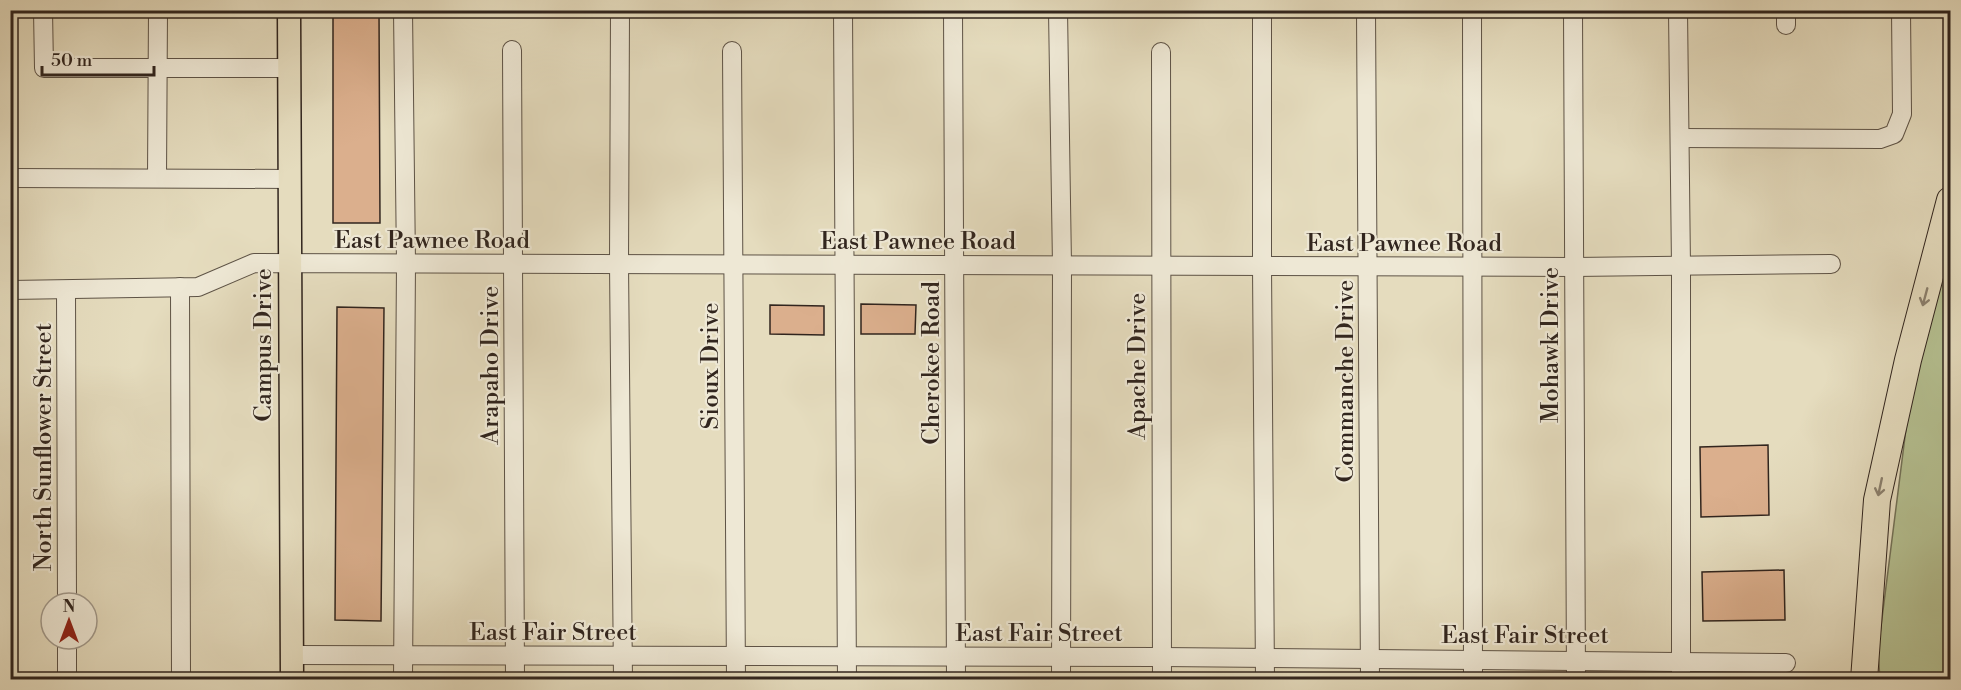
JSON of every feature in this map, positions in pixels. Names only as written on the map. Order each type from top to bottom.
[{"type":"highway","points":[[1864,680],[1877,500],[1908,360],[1950,200]]},
{"type":"main road","name":"Campus Drive","points":[[289,10],[292,680]]},
{"type":"street","points":[[44,10],[44,68],[290,68]]},
{"type":"street","points":[[158,10],[158,178]]},
{"type":"street","points":[[403,10],[406,263],[403,680]]},
{"type":"street","points":[[620,10],[619,264],[623,680]]},
{"type":"street","points":[[843,10],[847,680]]},
{"type":"street","name":"Cherokee Road","points":[[953,10],[956,680]]},
{"type":"street","points":[[1058,10],[1062,265],[1062,680]]},
{"type":"street","points":[[1262,10],[1265,680]]},
{"type":"street","name":"Commanche Drive","points":[[1366,10],[1370,680]]},
{"type":"street","points":[[1472,10],[1473,680]]},
{"type":"street","name":"Mohawk Drive","points":[[1573,10],[1576,680]]},
{"type":"street","points":[[1678,10],[1681,266],[1681,680]]},
{"type":"street","points":[[1680,138],[1880,139],[1894,134],[1902,114],[1901,10]]},
{"type":"street","name":"Arapaho Drive","points":[[512,50],[515,680]]},
{"type":"street","name":"Sioux Drive","points":[[732,51],[736,680]]},
{"type":"street","name":"Apache Drive","points":[[1161,52],[1162,680]]},
{"type":"street","points":[[10,178],[290,179]]},
{"type":"street","name":"East Pawnee Road","points":[[10,290],[198,287],[254,263],[1368,267],[1831,264]]},
{"type":"street","points":[[180,287],[181,680]]},
{"type":"street","name":"North Sunflower Street","points":[[66,290],[67,591]]},
{"type":"street","points":[[67,651],[67,680]]},
{"type":"street","name":"East Fair Street","points":[[291,655],[1370,658],[1786,663]]},
{"type":"green space","points":[[1950,234],[1950,679],[1880,680],[1878,650],[1908,413]]},
{"type":"building","points":[[333,10],[379,10],[380,223],[333,223]]},
{"type":"building","points":[[861,304],[916,305],[915,334],[861,334]]},
{"type":"building","points":[[770,305],[824,306],[824,335],[770,334]]},
{"type":"building","points":[[337,307],[384,308],[381,621],[335,620]]},
{"type":"building","points":[[1768,445],[1769,515],[1701,517],[1700,447]]},
{"type":"building","points":[[1784,570],[1785,620],[1703,621],[1702,572]]}]
